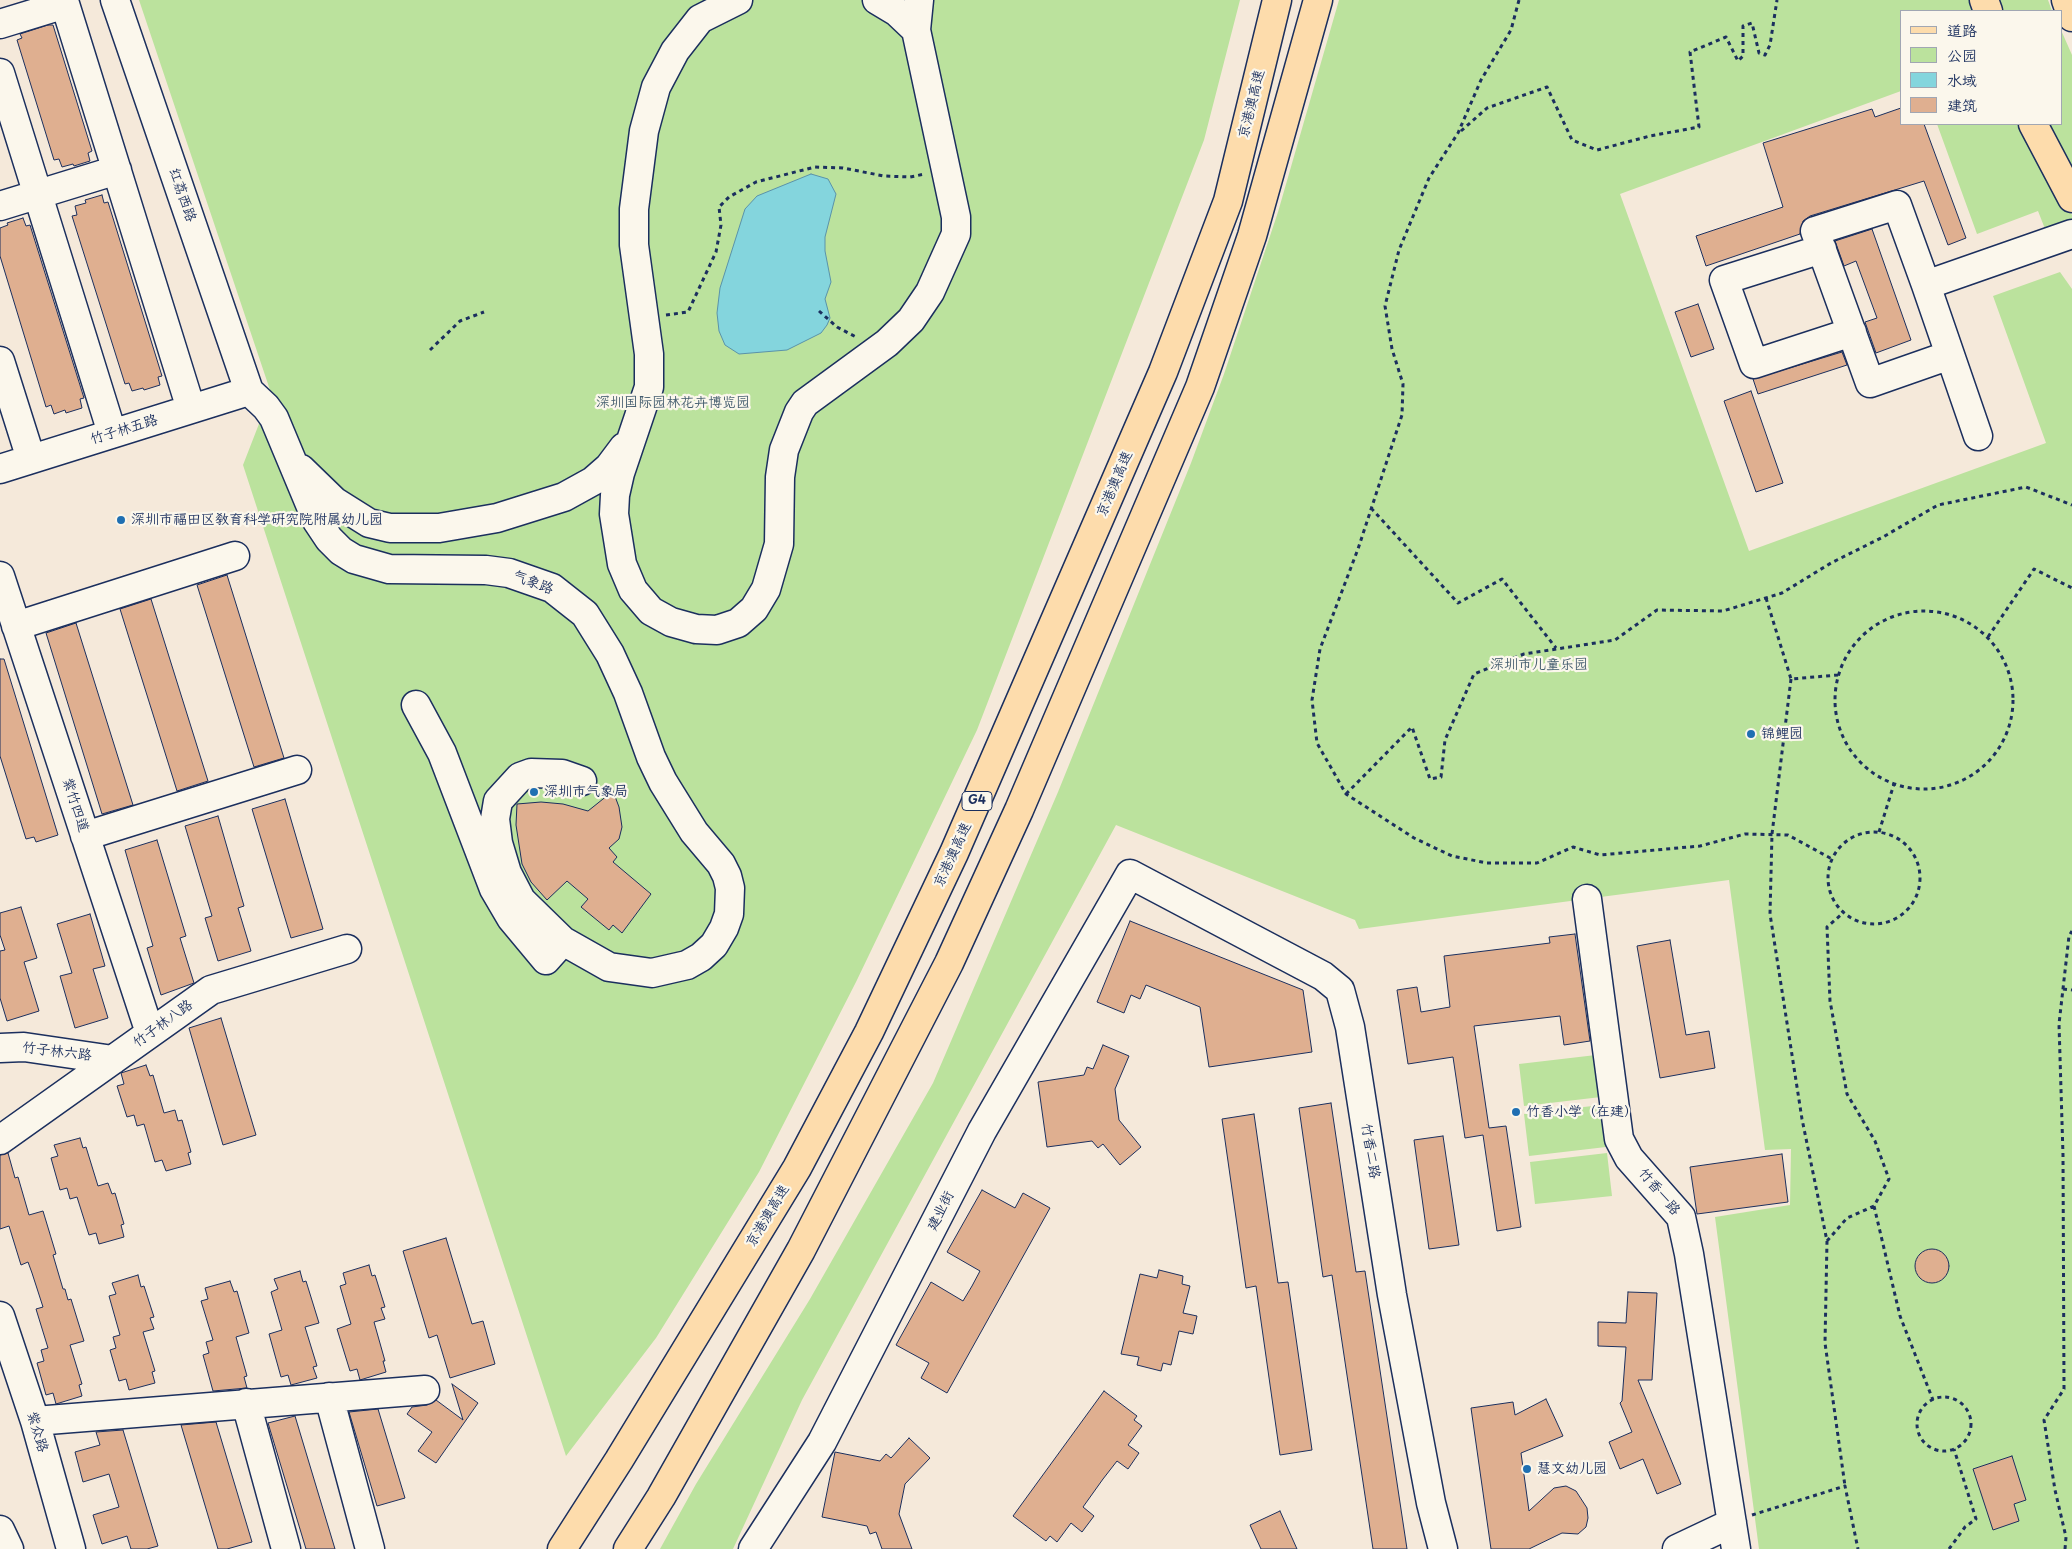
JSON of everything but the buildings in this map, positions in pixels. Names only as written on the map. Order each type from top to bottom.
[{"type":"main road","name":"京港澳高速","points":[[562,1549],[650,1410],[797,1168],[869,1032],[954,853],[1163,372],[1225,210],[1277,0]]},
{"type":"main road","points":[[628,1549],[666,1489],[800,1250],[949,963],[1019,810],[1200,387],[1252,236],[1318,0]]},
{"type":"main road","points":[[2066,0],[2072,17]]},
{"type":"main road","points":[[2034,125],[2072,198]]},
{"type":"street","name":"红荔西路","points":[[115,0],[249,391]]},
{"type":"street","points":[[617,541],[614,495],[649,387],[649,354],[634,245],[634,209],[644,131],[656,87],[675,51],[700,19],[738,0]]},
{"type":"street","points":[[877,0],[897,12],[916,30]]},
{"type":"street","points":[[564,497],[590,495],[599,500],[607,510],[622,564],[633,590],[651,611],[671,622],[696,629],[717,630],[738,622],[754,609],[766,589],[779,544],[780,477],[790,428],[805,403],[887,343],[911,320],[930,292],[956,234],[956,217],[916,30],[919,0]]},
{"type":"street","points":[[0,24],[65,4],[191,409]]},
{"type":"street","points":[[0,73],[112,434]]},
{"type":"street","points":[[0,206],[117,170]]},
{"type":"street","points":[[1950,355],[1870,383],[1815,231],[1897,205],[1926,284],[1978,436]]},
{"type":"street","points":[[1926,284],[2072,234]]},
{"type":"street","points":[[1822,249],[1724,280],[1754,364],[1852,332]]},
{"type":"street","points":[[0,361],[30,459]]},
{"type":"street","name":"竹子林五路","points":[[0,469],[249,391]]},
{"type":"street","name":"气象路","points":[[249,391],[266,407],[274,418],[317,521],[328,539],[341,551],[354,559],[389,569],[486,570],[509,573],[552,588],[585,614],[599,633],[621,677],[663,782],[694,832],[721,864],[727,876],[731,901],[724,928],[714,945],[701,957],[687,965],[652,973],[609,967],[563,941],[532,911],[514,888],[504,866],[498,843],[494,820],[498,801],[520,777],[531,773],[562,774],[582,781]]},
{"type":"street","points":[[293,462],[334,501],[354,516],[369,524],[390,528],[439,528],[497,518],[564,497],[593,481],[609,468],[636,426]]},
{"type":"street","points":[[16,626],[235,556]]},
{"type":"street","name":"紫竹四道","points":[[0,576],[150,1033]]},
{"type":"street","points":[[416,705],[442,753],[494,889],[510,918],[546,960],[563,941]]},
{"type":"street","points":[[85,836],[297,770]]},
{"type":"street","name":"建业街","points":[[754,1549],[822,1442],[982,1131],[1130,874]]},
{"type":"street","name":"竹香二路","points":[[1130,874],[1323,976],[1340,990],[1350,1027],[1392,1295],[1431,1503],[1443,1549]]},
{"type":"street","name":"竹香一路","points":[[1587,899],[1619,1139],[1629,1158],[1681,1217],[1689,1254],[1734,1536]]},
{"type":"street","name":"竹子林八路","points":[[0,1140],[211,990],[347,949]]},
{"type":"street","name":"竹子林六路","points":[[0,1048],[24,1047],[113,1060]]},
{"type":"street","name":"紫众路","points":[[0,1316],[35,1422],[71,1549]]},
{"type":"street","points":[[35,1422],[246,1403],[425,1390]]},
{"type":"street","points":[[329,1397],[370,1549]]},
{"type":"street","points":[[246,1403],[282,1548]]},
{"type":"street","points":[[0,1530],[9,1549]]},
{"type":"street","points":[[1677,1549],[1734,1536]]},
{"type":"path","points":[[1519,0],[1510,30],[1481,80],[1458,133],[1429,178],[1399,250],[1385,306],[1392,349],[1402,384],[1402,415],[1372,508],[1320,649],[1312,700],[1317,743],[1346,794],[1421,842],[1452,856],[1487,863],[1537,863],[1573,848],[1600,855],[1700,846],[1745,834],[1772,834],[1788,835],[1832,859]]},
{"type":"path","points":[[1458,133],[1487,108],[1547,87],[1572,140],[1597,150],[1650,136],[1699,128],[1690,52],[1726,37],[1738,61],[1743,56],[1742,26],[1752,23],[1759,53],[1765,55],[1770,45],[1777,0]]},
{"type":"path","points":[[644,317],[688,312],[716,252],[721,225],[719,207],[729,197],[756,182],[815,167],[843,168],[884,176],[910,177],[945,168]]},
{"type":"path","points":[[819,310],[837,326]]},
{"type":"path","points":[[430,350],[460,321],[484,312]]},
{"type":"path","points":[[1346,794],[1412,727],[1430,779],[1442,777],[1445,740],[1474,674],[1524,654],[1615,640],[1657,610],[1723,611],[1782,593],[1831,563],[1883,538],[1938,505],[2026,487],[2072,505]]},
{"type":"path","points":[[1372,508],[1458,603],[1502,579],[1556,648]]},
{"type":"path","points":[[1988,637],[2034,569],[2072,588]]},
{"type":"path","points":[[1766,598],[1791,679],[1772,834],[1770,914],[1802,1119],[1827,1241],[1825,1343],[1845,1486],[1858,1549]]},
{"type":"path","points":[[1915,610],[1942,611],[1967,620],[1988,637],[2004,659],[2012,684],[2013,711],[2006,737],[1992,759],[1971,777],[1946,787],[1920,790],[1894,784],[1870,771],[1851,752],[1839,728],[1834,702],[1838,675],[1849,650],[1867,630],[1889,616],[1915,610]]},
{"type":"path","points":[[1791,679],[1838,675]]},
{"type":"path","points":[[1879,832],[1894,784]]},
{"type":"path","points":[[1879,832],[1898,838],[1912,851],[1919,869],[1920,888],[1912,906],[1897,918],[1879,924],[1860,922],[1843,913],[1832,897],[1828,878],[1832,859],[1844,844],[1860,834],[1879,832]]},
{"type":"path","points":[[1827,1241],[1847,1218],[1874,1206],[1889,1178],[1875,1141],[1847,1094],[1830,1001],[1827,927],[1843,913]]},
{"type":"path","points":[[2065,1549],[2066,1537],[2055,1490],[2044,1420],[2064,1389],[2063,1165],[2059,1024],[2069,936],[2072,931]]},
{"type":"path","points":[[2063,989],[2072,990]]},
{"type":"path","points":[[1874,1206],[1900,1316],[1932,1400]]},
{"type":"path","points":[[1940,1396],[1954,1398],[1966,1406],[1972,1419],[1970,1434],[1962,1445],[1949,1451],[1935,1450],[1923,1441],[1917,1428],[1919,1414],[1927,1402],[1932,1400],[1940,1396]]},
{"type":"path","points":[[1949,1549],[1965,1528],[1976,1519],[1954,1449]]},
{"type":"path","points":[[1734,1536],[1778,1505],[1845,1486]]},
{"type":"green space","name":"深圳国际园林花卉博览园","points":[[139,0],[1240,0],[1204,140],[977,730],[856,982],[759,1172],[656,1338],[566,1456],[243,465],[271,393]]},
{"type":"green space","name":"深圳市儿童乐园","points":[[1339,0],[1976,0],[1980,10],[1900,10],[1900,91],[1620,194],[1749,551],[2046,443],[1993,296],[2060,272],[2072,289],[2072,1549],[1759,1549],[1715,1217],[1790,1205],[1791,1149],[1765,1150],[1729,880],[1359,929],[1355,920],[1116,825],[802,1400],[733,1549],[660,1549],[696,1484],[810,1299],[933,1083],[1058,792],[1191,463],[1224,374],[1278,212]]},
{"type":"green space","points":[[1995,0],[2048,0],[2052,10],[1999,10]]},
{"type":"green space","points":[[2062,32],[2072,55],[2072,177],[2046,125],[2062,125]]},
{"type":"green space","points":[[1937,125],[2024,125],[2040,162],[2072,215],[2072,223],[2047,234],[2038,211],[1977,234]]},
{"type":"green space","points":[[1596,1055],[1601,1097],[1524,1106],[1519,1064]]},
{"type":"green space","points":[[1601,1105],[1606,1147],[1529,1156],[1524,1114]]},
{"type":"green space","points":[[1607,1153],[1612,1196],[1535,1204],[1530,1162]]},
{"type":"water","points":[[811,174],[828,179],[836,194],[825,237],[825,251],[831,282],[825,299],[830,318],[821,333],[787,350],[739,354],[725,345],[719,331],[717,313],[720,288],[745,209],[757,196]]},
{"type":"place","name":"深圳市福田区教育科学研究院附属幼儿园","points":[[121,520]]},
{"type":"place","name":"锦鲤园","points":[[1751,734]]},
{"type":"place","name":"深圳市气象局","points":[[534,792]]},
{"type":"place","name":"竹香小学（在建）","points":[[1516,1112]]},
{"type":"place","name":"慧文幼儿园","points":[[1527,1469]]}]
